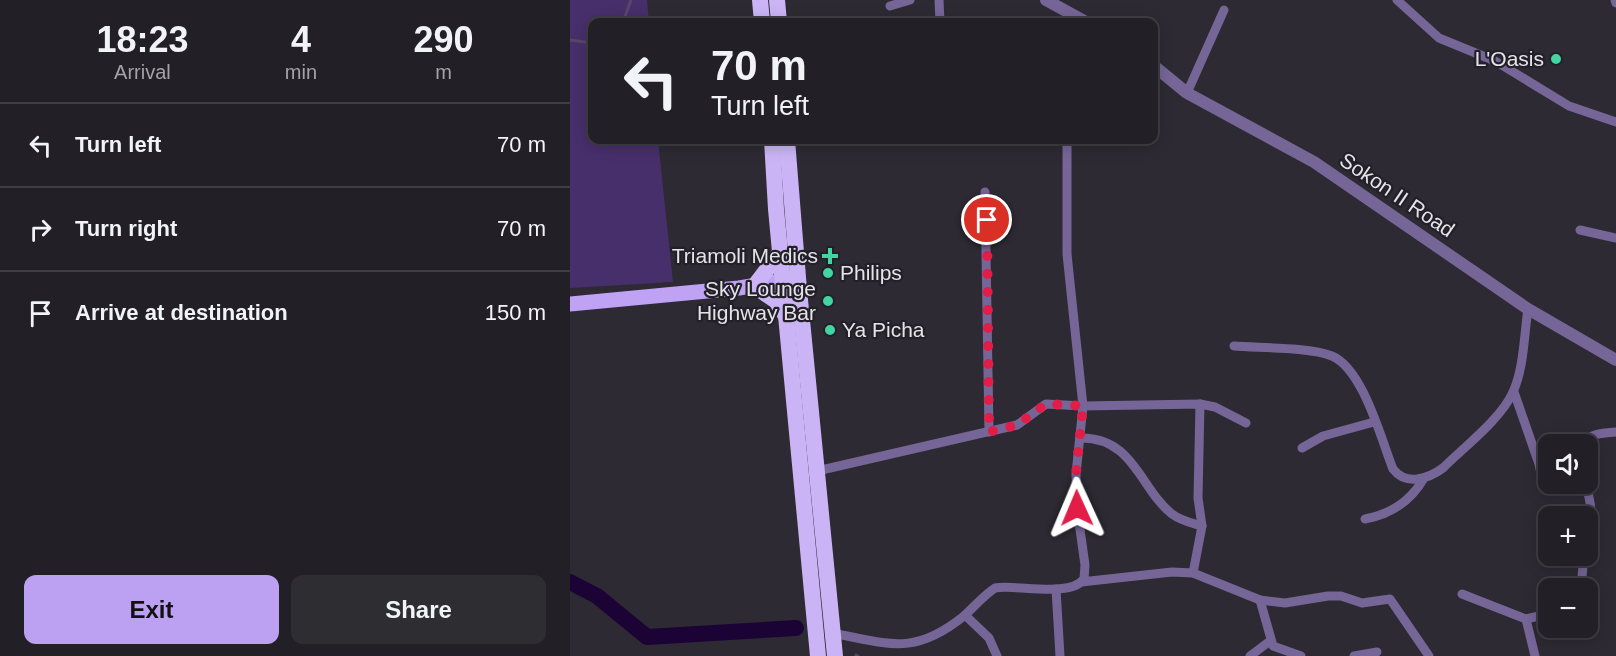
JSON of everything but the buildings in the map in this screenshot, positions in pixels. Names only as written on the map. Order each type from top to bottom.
[{"type":"highway","points":[[760,0],[762,18]]},
{"type":"highway","points":[[777,0],[779,18]]},
{"type":"highway","points":[[772,144],[781,251],[791,285],[786,317]]},
{"type":"highway","points":[[787,144],[791,285],[818,656]]},
{"type":"highway","points":[[781,251],[755,287],[776,301],[796,338],[817,471],[835,656]]},
{"type":"main road","points":[[570,303],[791,285]]},
{"type":"street","points":[[890,6],[910,0]]},
{"type":"street","points":[[939,0],[940,18]]},
{"type":"street","points":[[1046,0],[1070,18]]},
{"type":"street","points":[[1396,0],[1413,18],[1439,38],[1495,61],[1569,106],[1616,122]]},
{"type":"street","points":[[1187,93],[1224,10]]},
{"type":"street","name":"Sokon II Road","points":[[1158,69],[1187,93],[1314,162],[1527,309],[1616,360]]},
{"type":"street","points":[[1067,144],[1067,254],[1083,406],[1076,474],[1077,508],[1085,565],[1082,582]]},
{"type":"street","points":[[985,192],[989,432]]},
{"type":"street","points":[[1580,230],[1616,238]]},
{"type":"street","points":[[1234,346],[1332,356],[1351,371],[1397,474],[1407,479],[1424,478],[1443,468],[1503,407],[1514,392],[1527,309]]},
{"type":"street","points":[[1514,392],[1538,461]]},
{"type":"street","points":[[817,471],[1017,425],[1046,404],[1083,406],[1200,404],[1215,407],[1246,423]]},
{"type":"street","points":[[1193,573],[1202,526],[1198,498],[1200,404]]},
{"type":"street","points":[[1302,448],[1323,436],[1374,422]]},
{"type":"street","points":[[1598,434],[1616,432]]},
{"type":"street","points":[[1080,438],[1099,439],[1108,443],[1130,461],[1174,516],[1202,526]]},
{"type":"street","points":[[1365,519],[1391,512],[1412,496],[1424,478]]},
{"type":"street","points":[[832,633],[908,645],[924,642],[939,634],[965,615],[994,588],[1056,589],[1082,582],[1172,572],[1193,573],[1260,600],[1285,603],[1341,596],[1362,603],[1390,598],[1429,656]]},
{"type":"street","points":[[1056,589],[1060,656]]},
{"type":"street","points":[[1462,594],[1526,619],[1538,616]]},
{"type":"street","points":[[1260,600],[1270,641],[1278,650],[1301,656]]},
{"type":"street","points":[[965,615],[989,638],[997,656]]},
{"type":"street","points":[[1526,619],[1535,656]]},
{"type":"street","points":[[1250,656],[1270,641]]},
{"type":"street","points":[[1354,656],[1377,652]]},
{"type":"shaded area","points":[[570,0],[647,0],[649,18],[588,18],[588,144],[658,144],[673,282],[570,288]]},
{"type":"waterway","points":[[624,18],[631,0]]},
{"type":"waterway","points":[[570,40],[588,42]]},
{"type":"waterway","points":[[570,582],[597,596],[647,637],[796,628]]},
{"type":"place","name":"L'Oasis","points":[[1556,59]]},
{"type":"place","name":"Triamoli Medics","points":[[830,256]]},
{"type":"place","name":"Philips","points":[[828,273]]},
{"type":"place","name":"Sky Lounge Highway Bar","points":[[828,301]]},
{"type":"place","name":"Ya Picha","points":[[830,330]]},
{"type":"route","points":[[987,220],[986,314],[989,432],[1017,425],[1046,404],[1083,406],[1076,474],[1077,508]]}]
